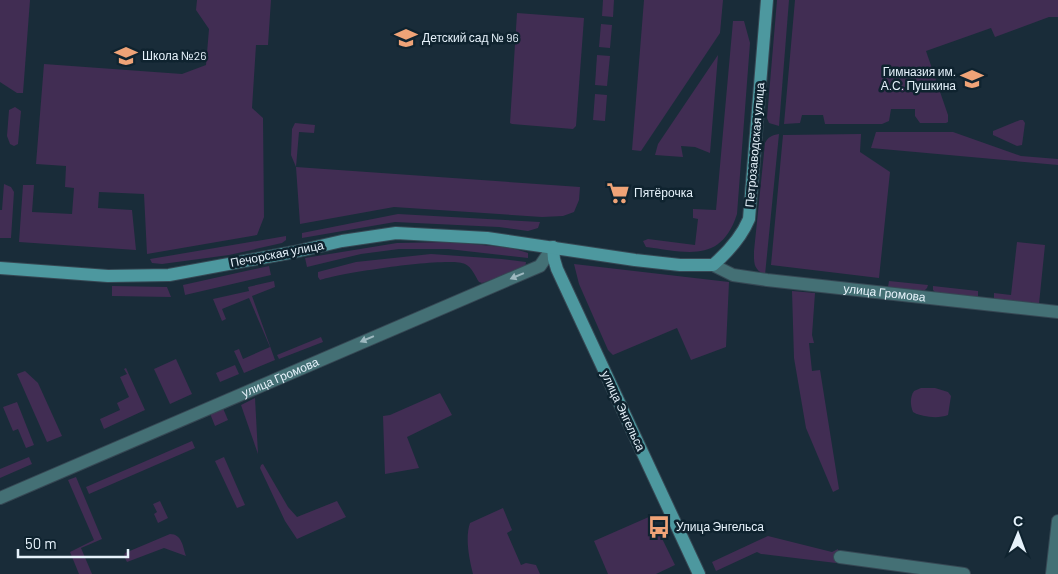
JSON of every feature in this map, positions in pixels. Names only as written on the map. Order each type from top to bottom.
[{"type":"street","name":"Петрозаводская улица","points":[[713,265],[736,242],[744,231],[749,219],[767,0]]},
{"type":"street","name":"Печорская улица","points":[[0,268],[108,276],[169,275],[294,252],[342,241],[396,233],[486,238],[553,247]]},
{"type":"street","points":[[553,247],[680,265],[713,265]]},
{"type":"street","name":"улица Громова","points":[[0,498],[540,266],[553,247]]},
{"type":"street","name":"улица Энгельса","points":[[553,247],[557,269],[699,574]]},
{"type":"street","name":"улица Громова","points":[[713,265],[734,275],[1058,312]]},
{"type":"street","points":[[1052,574],[1058,521]]},
{"type":"street","points":[[840,557],[964,574]]},
{"type":"shaded area","points":[[0,0],[30,0],[23,93],[17,93],[0,82]]},
{"type":"shaded area","points":[[197,0],[271,0],[268,45],[256,45],[252,108],[263,118],[264,217],[257,235],[147,254],[144,194],[99,192],[98,208],[132,210],[136,250],[19,242],[23,185],[34,185],[32,212],[72,214],[74,188],[65,187],[66,166],[36,164],[44,64],[182,74],[206,65],[209,29],[196,10]]},
{"type":"shaded area","points":[[603,0],[614,0],[613,17],[602,16]]},
{"type":"shaded area","points":[[644,0],[723,0],[720,33],[641,151],[632,150]]},
{"type":"shaded area","points":[[777,0],[789,0],[779,126],[769,123],[767,118]]},
{"type":"shaded area","points":[[795,0],[1058,0],[1058,17],[1049,17],[995,37],[991,28],[926,51],[948,115],[948,122],[946,123],[920,123],[915,116],[915,109],[891,109],[889,121],[882,124],[825,124],[823,115],[802,115],[800,123],[784,124]]},
{"type":"shaded area","points":[[517,13],[584,18],[576,126],[573,129],[510,123]]},
{"type":"shaded area","points":[[733,21],[744,21],[750,43],[737,214],[730,230],[722,241],[712,248],[688,252],[646,247],[643,241],[648,239],[695,245],[698,219],[693,218],[693,209],[716,210]]},
{"type":"shaded area","points":[[601,24],[612,25],[610,48],[599,47]]},
{"type":"shaded area","points":[[597,55],[610,56],[607,86],[595,85]]},
{"type":"shaded area","points":[[718,55],[710,153],[695,147],[681,146],[683,157],[655,155],[658,144]]},
{"type":"shaded area","points":[[595,94],[607,95],[605,121],[593,120]]},
{"type":"shaded area","points":[[15,107],[21,111],[18,144],[14,146],[10,144],[7,136],[9,110]]},
{"type":"shaded area","points":[[1023,120],[1025,123],[1022,145],[1017,146],[993,135],[993,131]]},
{"type":"shaded area","points":[[295,123],[315,125],[314,133],[299,132],[296,167],[291,155],[292,129]]},
{"type":"shaded area","points":[[876,132],[953,132],[1021,156],[1058,159],[1058,165],[871,148]]},
{"type":"shaded area","points":[[779,134],[765,275],[755,265],[754,251],[765,143],[770,137]]},
{"type":"shaded area","points":[[861,134],[860,152],[890,172],[879,278],[771,265],[783,135]]},
{"type":"shaded area","points":[[296,167],[580,187],[579,200],[574,212],[563,216],[542,217],[394,207],[300,224]]},
{"type":"shaded area","points":[[4,184],[11,187],[14,192],[11,238],[0,238],[0,210],[2,210]]},
{"type":"shaded area","points":[[398,214],[540,222],[538,228],[528,231],[499,227],[395,222],[302,238],[302,233]]},
{"type":"shaded area","points":[[286,236],[286,240],[282,243],[229,255],[162,264],[152,263],[150,259]]},
{"type":"shaded area","points":[[451,242],[512,248],[528,253],[528,258],[448,249],[399,249],[361,254],[307,267],[305,258],[397,243]]},
{"type":"shaded area","points":[[1017,242],[1045,245],[1039,304],[994,299],[994,293],[1011,295]]},
{"type":"shaded area","points":[[431,254],[526,262],[525,268],[482,283],[479,282],[467,265],[456,262],[394,266],[320,280],[318,277],[318,272],[356,262]]},
{"type":"shaded area","points":[[574,264],[729,282],[726,347],[691,360],[677,328],[613,355],[608,350],[579,284]]},
{"type":"shaded area","points":[[269,266],[271,275],[185,295],[183,285]]},
{"type":"shaded area","points":[[274,281],[275,287],[252,296],[275,360],[244,373],[234,351],[239,349],[243,359],[270,347],[249,298],[222,309],[226,319],[222,321],[213,299],[249,291],[248,287]]},
{"type":"shaded area","points":[[889,281],[928,285],[924,291],[888,287]]},
{"type":"shaded area","points":[[112,286],[167,287],[171,297],[112,296]]},
{"type":"shaded area","points":[[933,286],[978,291],[978,297],[936,293],[933,290]]},
{"type":"shaded area","points":[[792,291],[815,293],[812,335],[814,343],[809,343],[812,371],[820,370],[839,489],[833,492],[806,428],[794,358]]},
{"type":"shaded area","points":[[321,337],[323,342],[279,359],[277,355]]},
{"type":"shaded area","points":[[176,359],[192,394],[170,404],[154,369]]},
{"type":"shaded area","points":[[235,365],[239,374],[220,382],[216,373]]},
{"type":"shaded area","points":[[126,368],[145,410],[104,429],[100,419],[120,410],[117,403],[129,397],[120,377],[127,374],[124,369]]},
{"type":"shaded area","points":[[25,371],[38,383],[62,436],[47,442],[17,374]]},
{"type":"shaded area","points":[[921,388],[935,388],[948,392],[951,396],[948,415],[930,417],[913,412],[912,396],[914,391]]},
{"type":"shaded area","points":[[440,393],[452,415],[407,437],[419,468],[385,474],[383,416],[390,415]]},
{"type":"shaded area","points":[[255,398],[258,454],[241,405]]},
{"type":"shaded area","points":[[17,402],[34,445],[26,448],[18,429],[13,431],[3,407]]},
{"type":"shaded area","points":[[222,406],[228,420],[215,426],[209,411]]},
{"type":"shaded area","points":[[192,441],[195,448],[89,494],[86,487]]},
{"type":"shaded area","points":[[29,457],[32,464],[0,478],[0,469]]},
{"type":"shaded area","points":[[224,457],[245,505],[237,508],[215,461]]},
{"type":"shaded area","points":[[263,464],[288,507],[297,517],[337,501],[346,517],[297,539],[285,521],[260,468]]},
{"type":"shaded area","points":[[76,477],[102,539],[81,548],[92,574],[79,574],[70,552],[94,540],[68,480]]},
{"type":"shaded area","points":[[160,501],[168,518],[158,523],[154,514],[157,512],[153,504]]},
{"type":"shaded area","points":[[503,508],[512,530],[507,533],[521,565],[526,563],[536,565],[540,574],[473,574],[468,542],[470,523]]},
{"type":"shaded area","points":[[651,516],[675,565],[656,574],[608,574],[594,541]]},
{"type":"shaded area","points":[[170,534],[180,539],[186,556],[164,548],[127,562],[124,556],[125,553]]},
{"type":"shaded area","points":[[768,536],[832,552],[838,549],[836,563],[757,552],[716,571],[712,562]]},
{"type":"place","name":"Детский сад № 96","points":[[406,38]]},
{"type":"place","name":"Школа №26","points":[[126,56]]},
{"type":"place","name":"Гимназия им. А.С. Пушкина","points":[[972,79]]},
{"type":"place","name":"Пятёрочка","points":[[618,193]]},
{"type":"place","name":"Улица Энгельса","points":[[659,527]]}]
